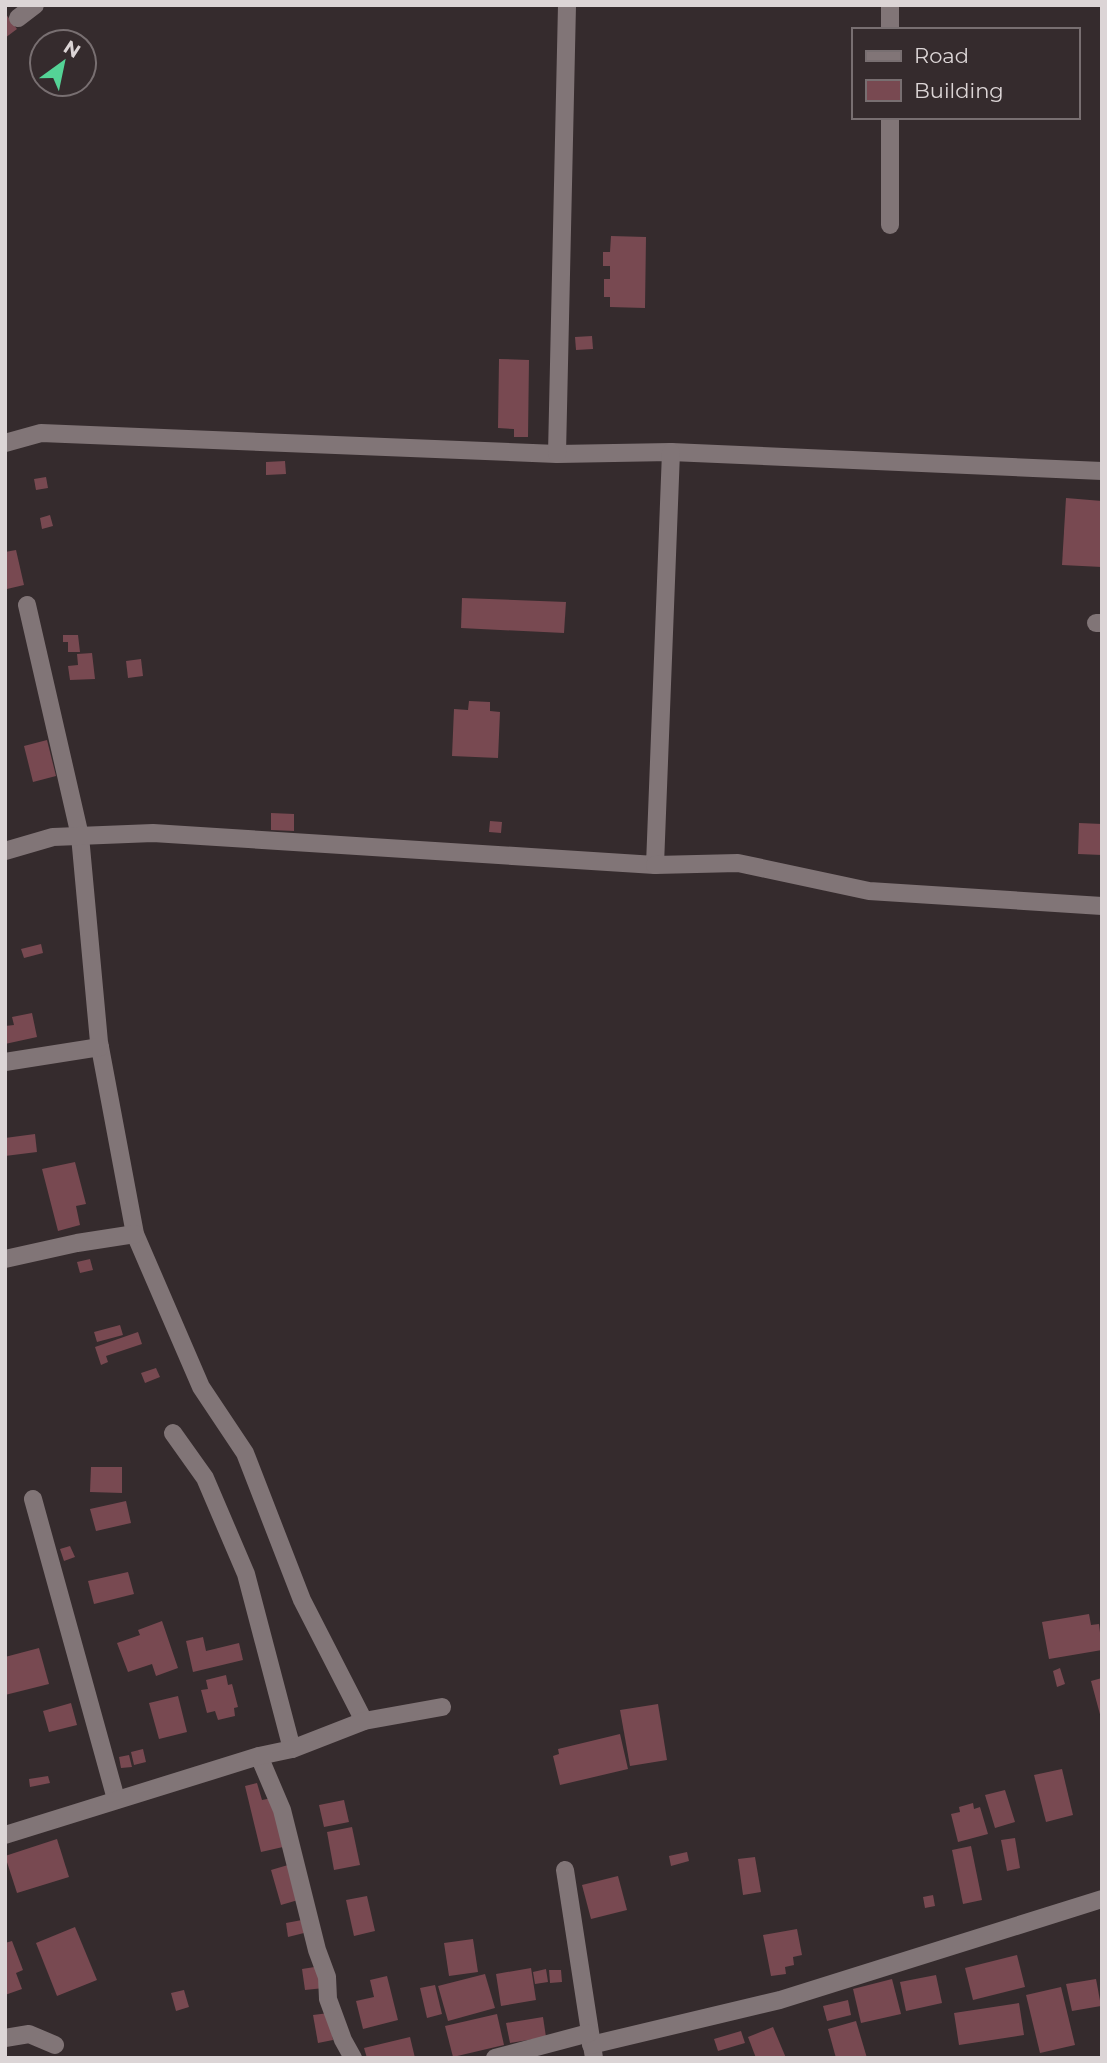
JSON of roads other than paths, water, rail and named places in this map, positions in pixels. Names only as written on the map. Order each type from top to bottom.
[{"type":"street","points":[[18,18],[35,5]]},
{"type":"street","points":[[557,454],[567,5]]},
{"type":"street","points":[[890,5],[890,28]]},
{"type":"street","points":[[890,119],[890,225]]},
{"type":"street","points":[[5,443],[41,433],[557,454],[671,452],[1102,471]]},
{"type":"street","points":[[655,865],[671,452]]},
{"type":"street","points":[[27,605],[80,836],[100,1047],[135,1234],[201,1387],[246,1453],[302,1600],[363,1721]]},
{"type":"street","points":[[5,851],[53,836],[153,833],[655,865],[737,863],[869,891],[1102,906]]},
{"type":"street","points":[[5,1062],[100,1047]]},
{"type":"street","points":[[5,1259],[77,1242],[135,1234]]},
{"type":"street","points":[[173,1433],[205,1478],[246,1574],[292,1749]]},
{"type":"street","points":[[33,1499],[116,1799]]},
{"type":"street","points":[[5,1835],[259,1756],[292,1749],[363,1721],[442,1707]]},
{"type":"street","points":[[259,1756],[282,1810],[317,1950],[327,1977],[328,1999],[343,2040],[353,2058]]},
{"type":"street","points":[[565,1870],[591,2045]]},
{"type":"street","points":[[495,2058],[591,2045],[780,2000],[1102,1899]]},
{"type":"street","points":[[5,2038],[29,2034],[55,2045]]}]
